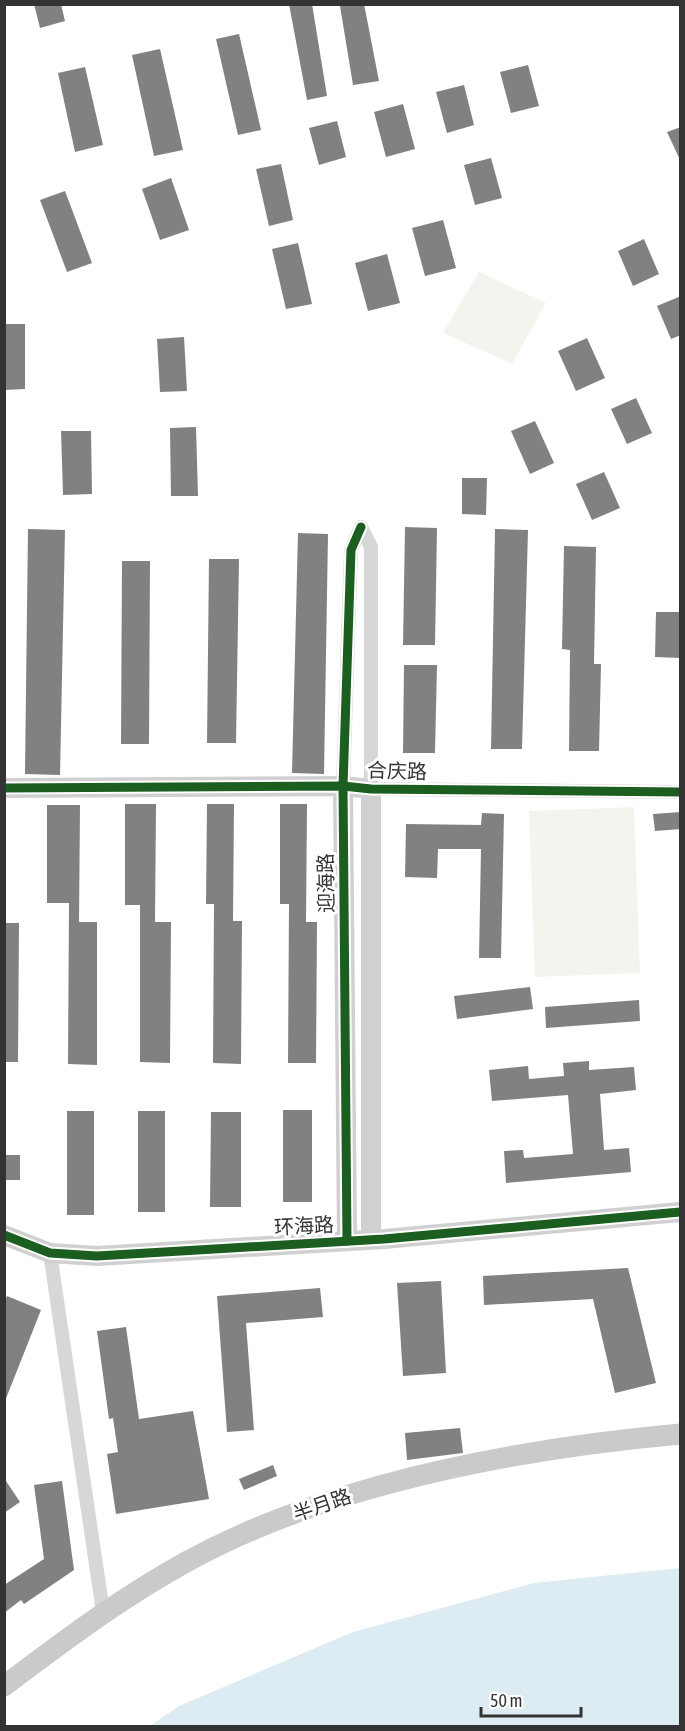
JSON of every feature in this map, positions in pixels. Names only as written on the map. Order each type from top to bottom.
[{"type":"main road","name":"半月路","points":[[4,1686],[103,1612],[189,1560],[273,1522],[394,1480],[606,1441],[681,1434]]},
{"type":"street","name":"迎海路","points":[[347,1241],[343,786],[351,550],[361,527],[371,547],[371,1239]]},
{"type":"street","name":"合庆路","points":[[4,788],[343,786],[371,789],[681,792]]},
{"type":"street","name":"环海路","points":[[4,1235],[50,1253],[97,1256],[347,1241],[681,1212]]},
{"type":"street","points":[[50,1253],[103,1612]]},
{"type":"shaded area","points":[[479,272],[546,303],[512,364],[443,333]]},
{"type":"shaded area","points":[[634,807],[640,973],[535,977],[529,811]]},
{"type":"shaded area","points":[[680,1568],[680,1726],[150,1726],[179,1706],[353,1632],[534,1583]]},
{"type":"building","points":[[34,4],[61,4],[65,21],[40,28]]},
{"type":"building","points":[[289,4],[312,4],[327,96],[307,100]]},
{"type":"building","points":[[364,4],[379,81],[353,85],[340,6]]},
{"type":"building","points":[[239,34],[261,130],[238,135],[216,39]]},
{"type":"building","points":[[160,49],[183,150],[154,156],[132,55]]},
{"type":"building","points":[[528,65],[539,106],[511,113],[500,72]]},
{"type":"building","points":[[85,67],[103,145],[75,152],[58,73]]},
{"type":"building","points":[[464,85],[474,125],[447,133],[436,92]]},
{"type":"building","points":[[403,104],[415,149],[386,157],[374,112]]},
{"type":"building","points":[[337,121],[346,157],[319,165],[309,128]]},
{"type":"building","points":[[681,127],[681,162],[667,132]]},
{"type":"building","points":[[491,158],[502,198],[475,205],[464,165]]},
{"type":"building","points":[[281,164],[293,220],[269,226],[256,169]]},
{"type":"building","points":[[171,178],[189,230],[160,240],[142,189]]},
{"type":"building","points":[[65,191],[92,263],[67,272],[40,200]]},
{"type":"building","points":[[443,220],[456,268],[425,276],[412,228]]},
{"type":"building","points":[[644,239],[659,274],[633,286],[618,251]]},
{"type":"building","points":[[298,243],[312,304],[286,309],[272,249]]},
{"type":"building","points":[[387,254],[400,303],[368,311],[355,263]]},
{"type":"building","points":[[681,296],[681,335],[671,339],[657,306]]},
{"type":"building","points":[[4,324],[25,324],[25,389],[4,390]]},
{"type":"building","points":[[184,337],[187,391],[160,392],[157,339]]},
{"type":"building","points":[[587,338],[605,378],[576,391],[558,351]]},
{"type":"building","points":[[636,398],[652,433],[627,444],[611,409]]},
{"type":"building","points":[[535,421],[554,463],[530,474],[511,431]]},
{"type":"building","points":[[196,427],[198,496],[171,496],[170,428]]},
{"type":"building","points":[[61,431],[91,431],[92,494],[63,495]]},
{"type":"building","points":[[604,472],[620,508],[592,520],[576,484]]},
{"type":"building","points":[[462,478],[487,478],[486,515],[462,514]]},
{"type":"building","points":[[405,527],[437,528],[435,645],[403,645]]},
{"type":"building","points":[[28,529],[65,530],[60,775],[25,774]]},
{"type":"building","points":[[495,529],[528,530],[522,749],[491,749]]},
{"type":"building","points":[[298,533],[328,534],[324,774],[292,773]]},
{"type":"building","points":[[564,546],[596,547],[594,664],[601,664],[599,751],[569,751],[570,650],[562,649]]},
{"type":"building","points":[[209,559],[239,559],[236,743],[207,743]]},
{"type":"building","points":[[122,561],[150,561],[149,744],[121,744]]},
{"type":"building","points":[[656,612],[681,612],[681,658],[655,657]]},
{"type":"building","points":[[404,665],[437,665],[435,753],[403,753]]},
{"type":"building","points":[[125,804],[156,804],[155,922],[171,922],[170,1063],[140,1062],[140,905],[125,905]]},
{"type":"building","points":[[207,804],[234,804],[233,921],[242,921],[241,1064],[213,1063],[214,904],[206,904]]},
{"type":"building","points":[[280,804],[307,804],[306,922],[317,922],[316,1063],[288,1063],[289,904],[280,904]]},
{"type":"building","points":[[47,805],[80,805],[79,922],[97,922],[97,1065],[68,1064],[69,903],[47,903]]},
{"type":"building","points":[[681,812],[681,829],[655,831],[653,814]]},
{"type":"building","points":[[482,813],[504,814],[501,958],[479,958],[481,849],[438,849],[437,878],[405,877],[406,824],[481,825]]},
{"type":"building","points":[[4,923],[19,923],[18,1062],[4,1062]]},
{"type":"building","points":[[530,987],[533,1009],[457,1019],[454,996]]},
{"type":"building","points":[[639,1000],[640,1021],[546,1028],[545,1007]]},
{"type":"building","points":[[589,1061],[589,1070],[634,1067],[636,1090],[600,1094],[604,1150],[629,1148],[631,1172],[506,1183],[504,1151],[523,1150],[524,1158],[573,1154],[568,1095],[492,1101],[489,1070],[528,1066],[529,1079],[564,1076],[563,1063]]},
{"type":"building","points":[[283,1110],[312,1110],[312,1202],[283,1202]]},
{"type":"building","points":[[67,1111],[94,1111],[94,1215],[67,1215]]},
{"type":"building","points":[[138,1111],[165,1111],[165,1212],[138,1212]]},
{"type":"building","points":[[211,1112],[241,1112],[241,1207],[210,1207]]},
{"type":"building","points":[[4,1155],[20,1155],[20,1180],[4,1180]]},
{"type":"building","points":[[628,1268],[656,1383],[615,1393],[593,1299],[484,1305],[483,1276]]},
{"type":"building","points":[[441,1281],[446,1373],[403,1376],[397,1283]]},
{"type":"building","points":[[320,1288],[323,1317],[246,1323],[254,1430],[227,1432],[217,1296]]},
{"type":"building","points":[[7,1296],[41,1310],[5,1401],[4,1303]]},
{"type":"building","points":[[126,1327],[139,1419],[193,1411],[209,1499],[116,1514],[107,1454],[118,1452],[113,1418],[109,1419],[97,1331]]},
{"type":"building","points":[[460,1428],[463,1453],[407,1460],[405,1433]]},
{"type":"building","points":[[273,1465],[277,1476],[244,1490],[239,1479]]},
{"type":"building","points":[[4,1478],[20,1502],[4,1513]]},
{"type":"building","points":[[62,1481],[74,1570],[24,1604],[21,1600],[4,1613],[4,1585],[44,1559],[34,1485]]},
{"type":"cycle path","points":[[347,1241],[343,786],[351,550],[361,527]]},
{"type":"cycle path","points":[[4,788],[343,786],[371,789],[680,792]]},
{"type":"cycle path","points":[[4,1235],[50,1253],[97,1256],[384,1239],[680,1212]]}]
